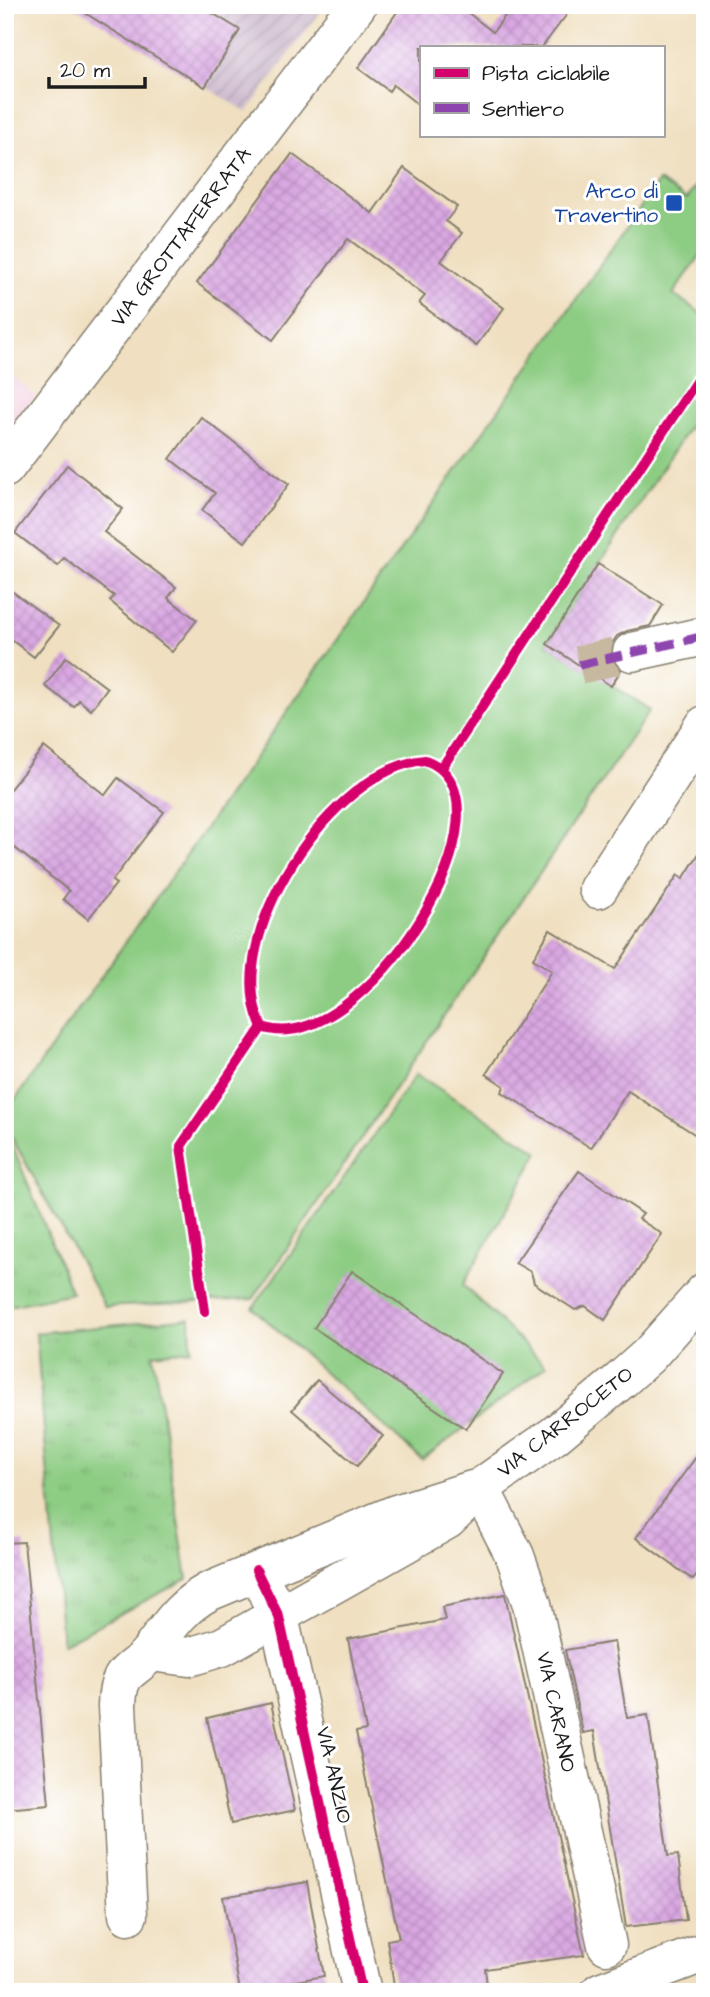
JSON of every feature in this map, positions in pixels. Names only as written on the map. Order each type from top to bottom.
[{"type":"street","name":"VIA GROTTAFERRATA","points":[[5,468],[357,5]]},
{"type":"street","points":[[632,652],[691,639]]},
{"type":"street","points":[[598,889],[705,725]]},
{"type":"street","name":"VIA CARROCETO","points":[[151,1652],[181,1657],[208,1653],[279,1617],[426,1534],[447,1520],[480,1488],[555,1435],[621,1380],[649,1355],[705,1292]]},
{"type":"street","name":"VIA CARROCETO","points":[[128,1915],[117,1698],[122,1678],[129,1669],[151,1652],[168,1624],[186,1605],[256,1570],[419,1506],[480,1488]]},
{"type":"street","name":"VIA CARANO","points":[[480,1488],[515,1556],[532,1604],[607,1945]]},
{"type":"street","name":"VIA ANZIO","points":[[256,1570],[279,1617],[362,1992]]},
{"type":"street","points":[[600,1992],[705,1952]]},
{"type":"shaded area","points":[[107,5],[325,5],[247,112],[97,20]]},
{"type":"shaded area","points":[[5,370],[36,396],[5,436]]},
{"type":"green space","points":[[705,173],[705,249],[673,294],[705,316],[705,403],[547,644],[650,710],[253,1299],[105,1307],[5,1125],[5,1114],[659,181],[687,199]]},
{"type":"green space","points":[[416,1074],[539,1152],[463,1285],[546,1366],[422,1460],[253,1308]]},
{"type":"green space","points":[[5,1127],[72,1293],[5,1307]]},
{"type":"green space","points":[[190,1318],[191,1350],[153,1354],[187,1579],[62,1644],[36,1333]]},
{"type":"green space","points":[[324,1976],[328,1992],[259,1992]]},
{"type":"building","points":[[72,5],[199,5],[240,30],[205,87]]},
{"type":"building","points":[[402,5],[458,5],[493,32],[513,5],[574,5],[543,46],[420,46],[420,106],[393,85],[389,91],[358,68]]},
{"type":"building","points":[[292,154],[372,213],[404,168],[457,207],[446,221],[462,233],[441,261],[504,308],[476,346],[419,303],[425,296],[348,239],[273,340],[197,283]]},
{"type":"building","points":[[201,417],[289,484],[245,542],[202,510],[215,493],[170,459]]},
{"type":"building","points":[[67,465],[123,509],[104,532],[176,587],[168,598],[197,620],[172,652],[110,601],[114,596],[64,558],[58,566],[15,533]]},
{"type":"building","points":[[598,564],[663,605],[650,626],[627,631],[617,636],[611,645],[611,657],[621,670],[611,686],[547,644]]},
{"type":"building","points":[[5,586],[59,626],[34,657],[5,635]]},
{"type":"building","points":[[66,657],[107,688],[91,710],[79,700],[74,707],[45,686]]},
{"type":"building","points":[[44,747],[105,795],[118,778],[164,812],[112,881],[116,884],[88,919],[63,899],[69,891],[5,840],[5,795]]},
{"type":"building","points":[[705,844],[705,1141],[628,1091],[591,1148],[502,1092],[504,1086],[486,1074],[552,971],[533,959],[550,930],[615,969],[678,875],[683,879]]},
{"type":"building","points":[[579,1171],[643,1214],[639,1219],[662,1234],[605,1320],[585,1306],[575,1310],[534,1283],[531,1272],[515,1263]]},
{"type":"building","points":[[352,1271],[503,1374],[466,1429],[314,1328]]},
{"type":"building","points":[[317,1380],[383,1436],[357,1466],[292,1410]]},
{"type":"building","points":[[705,1445],[705,1565],[693,1580],[636,1538]]},
{"type":"building","points":[[24,1542],[49,1805],[5,1809],[5,1543]]},
{"type":"building","points":[[505,1594],[584,1955],[485,1969],[488,1992],[395,1992],[387,1940],[399,1938],[356,1732],[366,1730],[348,1639],[445,1620],[442,1607]]},
{"type":"building","points":[[614,1642],[627,1718],[648,1715],[668,1856],[678,1855],[686,1920],[626,1927],[594,1731],[583,1733],[565,1650]]},
{"type":"building","points":[[271,1703],[295,1810],[231,1824],[207,1718]]},
{"type":"building","points":[[307,1882],[324,1976],[240,1991],[223,1897]]},
{"type":"tunnel","points":[[579,665],[632,652]]},
{"type":"marked path","points":[[579,665],[705,636]]},
{"type":"cycle path","points":[[443,766],[705,368]]},
{"type":"cycle path","points":[[425,760],[452,784],[457,822],[445,870],[420,921],[385,968],[344,1006],[302,1027],[262,1027],[253,991],[256,949],[270,906],[292,863],[321,825],[355,793],[390,770],[425,760]]},
{"type":"cycle path","points":[[205,1311],[181,1146],[262,1027]]},
{"type":"cycle path","points":[[256,1570],[279,1617],[362,1992]]},
{"type":"place","name":"Arco di Travertino","points":[[674,203]]}]
